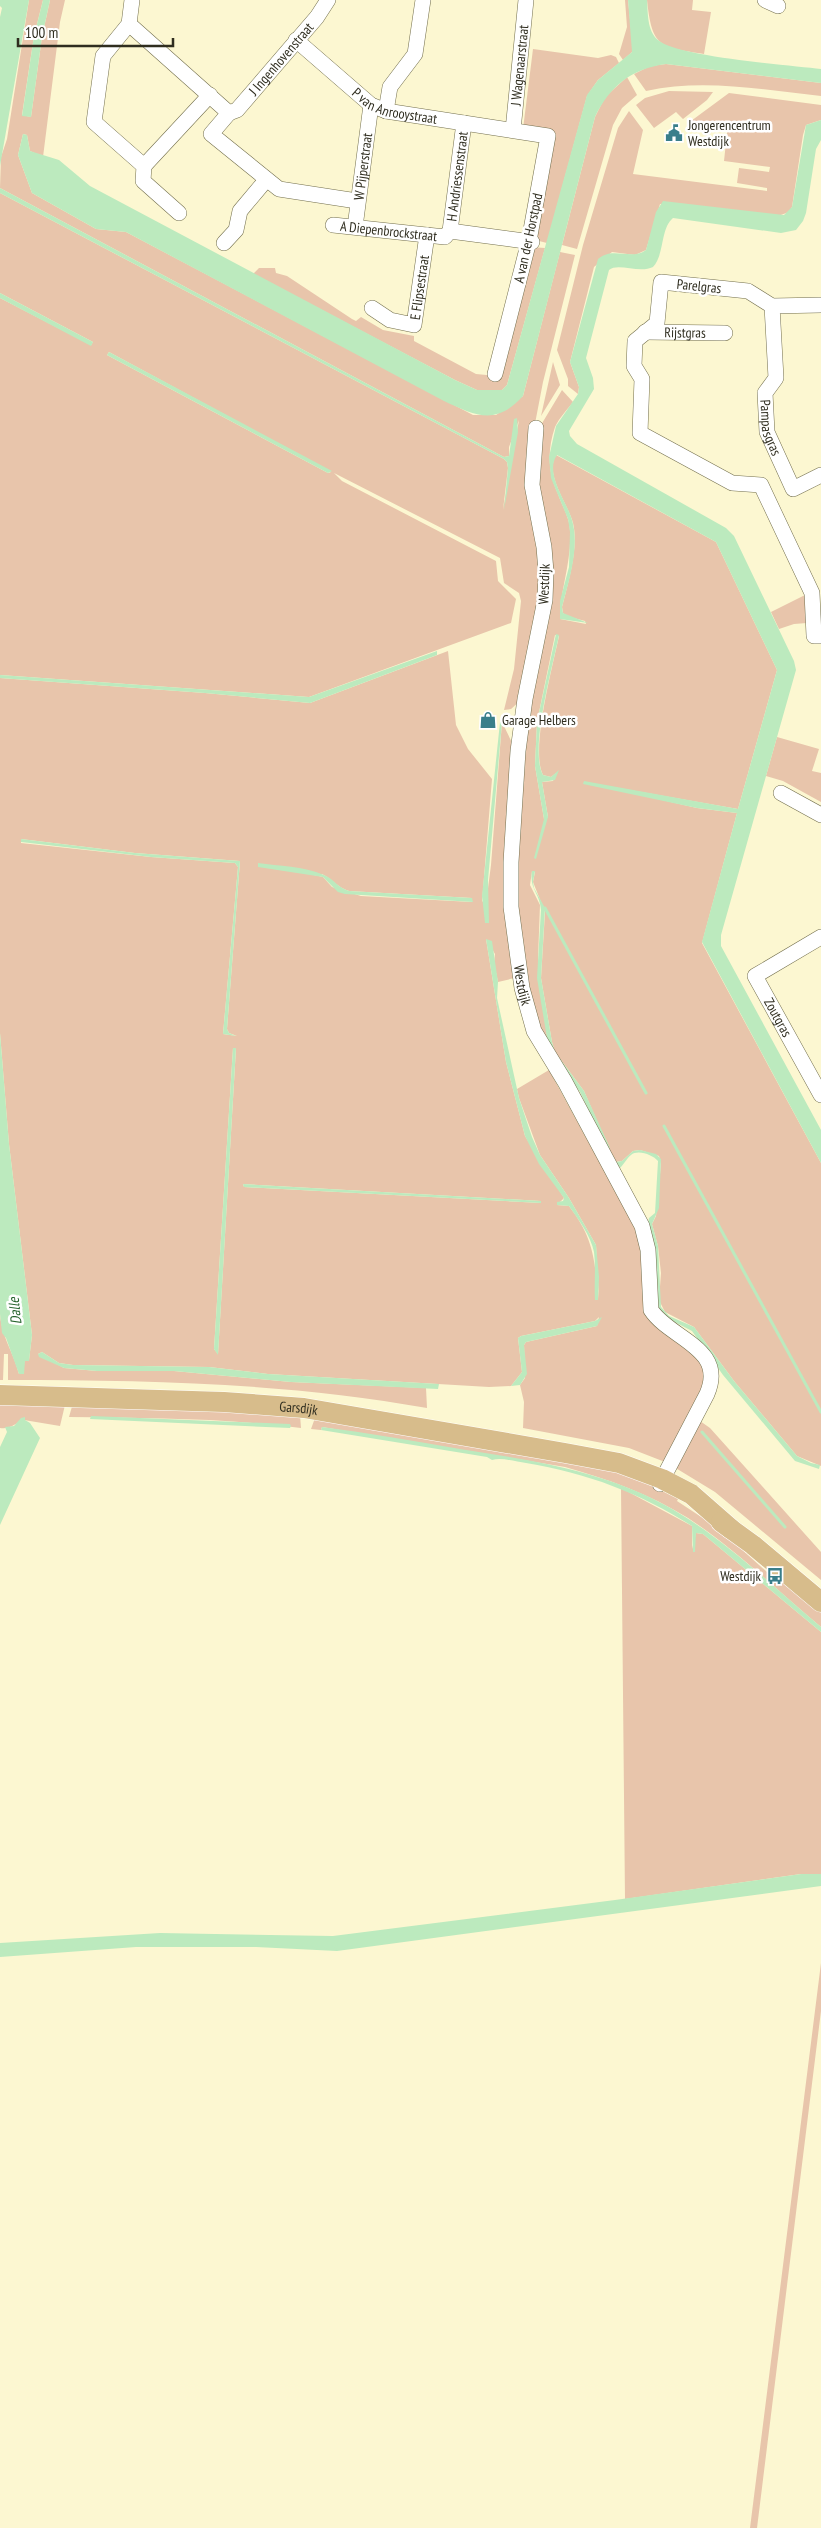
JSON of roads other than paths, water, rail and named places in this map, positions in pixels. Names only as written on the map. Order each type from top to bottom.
[{"type":"main road","name":"Garsdijk","points":[[0,1395],[224,1402],[304,1408],[619,1463],[661,1481]]},
{"type":"main road","points":[[661,1481],[731,1529],[821,1602]]},
{"type":"street","points":[[132,0],[129,24],[103,56],[94,122],[144,166]]},
{"type":"street","name":"J Ingenhovenstraat","points":[[229,113],[237,110],[328,4],[328,0]]},
{"type":"street","points":[[386,111],[390,87],[415,54],[423,0]]},
{"type":"street","name":"J Wagenaarstraat","points":[[513,130],[526,0]]},
{"type":"street","points":[[129,24],[229,113]]},
{"type":"street","name":"P van Anrooystraat","points":[[296,40],[371,104],[386,111],[513,130]]},
{"type":"street","points":[[180,213],[143,182],[144,166],[210,95]]},
{"type":"street","name":"W Pijperstraat","points":[[355,227],[371,104]]},
{"type":"street","name":"A Diepenbrockstraat","points":[[229,113],[211,134],[279,189],[357,201]]},
{"type":"street","name":"H Andriessenstraat","points":[[450,231],[464,123]]},
{"type":"street","name":"A van der Horstpad","points":[[495,374],[531,241],[548,136],[513,130]]},
{"type":"street","points":[[224,243],[236,230],[240,211],[266,180]]},
{"type":"street","name":"A Diepenbrockstraat","points":[[333,225],[444,237],[450,231],[531,241]]},
{"type":"street","name":"E Flipsestraat","points":[[372,308],[390,320],[414,325],[427,235]]},
{"type":"street","name":"Parelgras","points":[[761,485],[732,483],[640,433],[642,379],[634,366],[635,341],[657,323],[661,282],[748,291],[772,306]]},
{"type":"street","points":[[772,306],[821,305]]},
{"type":"street","name":"Pampasgras","points":[[772,306],[776,378],[765,393],[766,432],[793,489],[821,475]]},
{"type":"street","name":"Rijstgras","points":[[645,332],[725,333]]},
{"type":"street","name":"Westdijk","points":[[536,428],[532,485],[544,547],[546,572],[545,600],[525,699],[518,751],[511,862],[511,907],[522,988],[534,1032],[565,1082],[642,1226],[648,1250],[651,1310],[656,1318],[694,1344],[711,1370],[712,1379],[707,1394],[661,1481]]},
{"type":"street","points":[[784,471],[761,485],[812,593],[814,636],[821,636]]},
{"type":"street","points":[[781,793],[821,815]]},
{"type":"street","name":"Zoutgras","points":[[821,937],[755,976],[821,1095]]},
{"type":"water","points":[[0,0],[29,0],[0,166],[0,17],[2,8]]},
{"type":"water","points":[[43,0],[50,0],[42,37],[31,117],[22,116],[34,36]]},
{"type":"water","points":[[628,0],[647,0],[652,32],[658,40],[669,46],[710,56],[821,69],[821,83],[666,64],[642,70],[615,88],[595,117],[523,396],[504,412],[495,415],[476,414],[444,401],[126,232],[96,229],[32,193],[18,155],[23,134],[27,135],[30,151],[59,160],[90,186],[455,380],[477,390],[502,390],[507,385],[587,95],[598,80],[632,52]]},
{"type":"water","points":[[821,120],[821,140],[816,149],[806,213],[796,230],[781,233],[673,218],[666,228],[657,262],[653,267],[641,269],[618,267],[609,270],[586,358],[593,378],[594,389],[569,431],[570,436],[577,444],[726,528],[734,536],[794,661],[796,670],[721,935],[721,946],[821,1130],[821,1163],[702,942],[737,813],[697,808],[583,784],[584,781],[738,809],[777,670],[716,542],[557,455],[553,470],[558,488],[572,520],[575,541],[573,564],[562,607],[563,613],[588,623],[560,619],[560,601],[569,567],[570,532],[568,519],[551,478],[549,457],[556,426],[578,394],[579,387],[570,362],[598,259],[604,255],[616,253],[634,254],[646,250],[656,212],[663,201],[784,215],[792,207],[806,125]]},
{"type":"water","points":[[0,188],[504,457],[509,456],[514,419],[517,418],[518,432],[504,510],[508,468],[507,462],[504,459],[0,193]]},
{"type":"water","points":[[0,293],[93,342],[91,346],[0,298]]},
{"type":"water","points":[[109,352],[332,471],[328,473],[107,355]]},
{"type":"water","points":[[556,634],[559,635],[540,727],[539,763],[543,775],[551,777],[559,770],[555,780],[542,782],[548,817],[536,859],[534,858],[544,819],[535,766],[537,722]]},
{"type":"water","points":[[437,651],[437,655],[310,703],[205,693],[0,678],[0,675],[309,697]]},
{"type":"water","points":[[500,722],[502,722],[488,880],[489,923],[485,923],[482,896]]},
{"type":"water","points":[[21,839],[135,853],[240,861],[227,1029],[229,1033],[236,1036],[223,1034],[238,867],[235,863],[151,857],[21,842]]},
{"type":"water","points":[[258,863],[316,872],[349,891],[472,898],[473,902],[345,894],[338,892],[323,877],[258,867]]},
{"type":"water","points":[[532,871],[535,871],[534,888],[545,908],[541,978],[552,1042],[555,1052],[584,1091],[610,1148],[607,1149],[580,1092],[553,1055],[548,1044],[537,978],[541,910],[539,899],[533,887]]},
{"type":"water","points":[[486,939],[492,941],[498,982],[497,998],[519,1098],[540,1155],[569,1198],[596,1245],[599,1277],[598,1300],[595,1300],[595,1258],[590,1240],[569,1206],[557,1205],[557,1202],[563,1201],[564,1198],[539,1164],[525,1136],[506,1062]]},
{"type":"water","name":"Dalle","points":[[0,1033],[9,1144],[32,1335],[29,1361],[25,1361],[24,1374],[19,1374],[6,1338],[2,1333],[0,1314]]},
{"type":"water","points":[[233,1048],[236,1048],[218,1355],[214,1349]]},
{"type":"water","points":[[640,1150],[656,1154],[661,1159],[659,1208],[652,1224],[658,1246],[661,1307],[669,1316],[694,1327],[734,1381],[797,1456],[820,1465],[819,1469],[795,1461],[723,1375],[692,1331],[667,1318],[658,1307],[656,1268],[648,1223],[649,1218],[655,1213],[658,1161],[649,1155],[634,1153],[620,1168],[616,1162],[622,1161],[633,1151]]},
{"type":"water","points":[[243,1184],[541,1201],[541,1203],[244,1187]]},
{"type":"water","points":[[602,1317],[597,1326],[526,1342],[524,1345],[527,1374],[520,1385],[511,1386],[522,1372],[518,1338],[595,1321]]},
{"type":"water","points":[[42,1352],[59,1363],[73,1365],[209,1367],[268,1374],[439,1384],[438,1389],[291,1382],[174,1371],[97,1371],[64,1368],[39,1357],[38,1354]]},
{"type":"water","points":[[91,1416],[290,1424],[291,1426],[290,1428],[90,1419]]},
{"type":"water","points":[[25,1417],[25,1420],[30,1423],[40,1438],[0,1525],[0,1447],[7,1432],[5,1427],[14,1426],[21,1418]]},
{"type":"water","points":[[322,1427],[538,1462],[590,1475],[639,1492],[684,1516],[725,1545],[821,1627],[821,1632],[703,1534],[696,1533],[695,1552],[693,1552],[692,1526],[633,1494],[592,1479],[549,1467],[505,1459],[492,1460],[487,1457],[321,1430]]},
{"type":"water","points":[[801,1874],[821,1874],[821,1886],[337,1951],[256,1947],[136,1947],[0,1957],[0,1943],[160,1933],[333,1936]]},
{"type":"waterway","points":[[545,908],[646,1093]]},
{"type":"waterway","points":[[664,1126],[821,1412]]},
{"type":"waterway","points":[[702,1432],[785,1527]]},
{"type":"place","name":"Jongerencentrum Westdijk","points":[[674,133]]},
{"type":"place","name":"Garage Helbers","points":[[488,720]]},
{"type":"place","name":"Westdijk","points":[[775,1576]]}]
